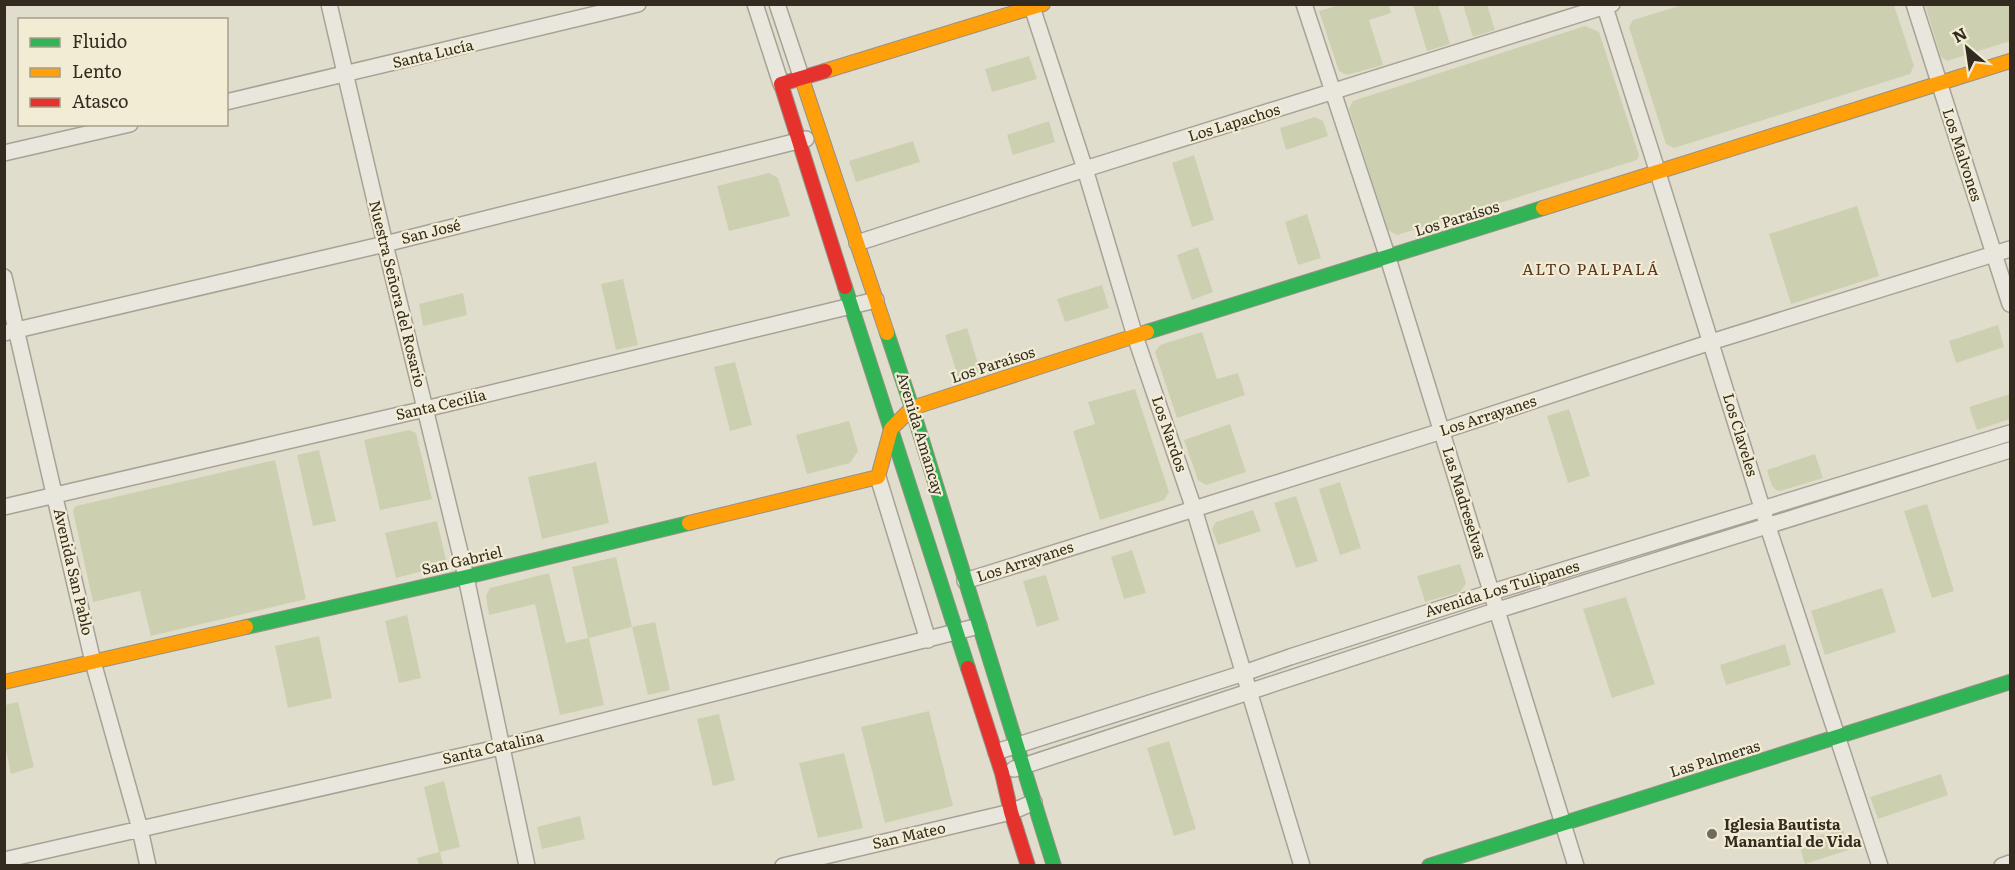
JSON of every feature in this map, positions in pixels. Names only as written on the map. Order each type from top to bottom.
[{"type":"street","name":"Nuestra Señora del Rosario","points":[[329,4],[384,244],[466,577],[527,866]]},
{"type":"street","name":"Santa Lucía","points":[[228,102],[638,4]]},
{"type":"street","name":"Avenida Amancay","points":[[755,4],[996,752],[1028,866]]},
{"type":"street","name":"Avenida Amancay","points":[[777,4],[912,408],[1054,866]]},
{"type":"street","name":"Las Madreselvas","points":[[1304,4],[1388,258],[1576,866]]},
{"type":"street","name":"Los Malvones","points":[[1914,4],[2010,304]]},
{"type":"street","name":"Los Lapachos","points":[[857,243],[1607,5]]},
{"type":"street","name":"Los Claveles","points":[[1607,5],[1768,527],[1880,866]]},
{"type":"street","points":[[781,84],[1035,6]]},
{"type":"street","name":"Los Nardos","points":[[1035,6],[1135,336],[1194,509],[1302,866]]},
{"type":"street","name":"Los Paraísos","points":[[912,408],[2010,61]]},
{"type":"street","points":[[4,153],[121,126]]},
{"type":"street","name":"San José","points":[[11,332],[384,244],[800,141],[821,132]]},
{"type":"street","name":"Los Arrayanes","points":[[965,581],[1442,432],[1712,342],[2010,249]]},
{"type":"street","name":"Avenida San Pablo","points":[[4,277],[11,332],[56,495],[93,662],[140,829],[148,866]]},
{"type":"street","name":"Santa Cecilia","points":[[4,507],[425,409],[876,300]]},
{"type":"street","points":[[912,408],[891,429],[878,477],[927,640]]},
{"type":"street","name":"Avenida Los Tulipanes","points":[[996,752],[1244,674],[1492,592],[2010,433]]},
{"type":"street","name":"Avenida Los Tulipanes","points":[[1002,772],[1498,610],[2010,450]]},
{"type":"street","name":"San Gabriel","points":[[4,682],[466,577],[878,477]]},
{"type":"street","name":"Santa Catalina","points":[[4,860],[501,747],[979,626]]},
{"type":"street","name":"Las Palmeras","points":[[1429,866],[2010,682]]},
{"type":"street","name":"San Mateo","points":[[783,866],[1011,812],[1034,802]]},
{"type":"street","points":[[2002,866],[2010,863]]},
{"type":"green space","points":[[1340,5],[1389,5],[1391,13],[1369,20],[1383,65],[1347,75],[1339,71],[1319,11]]},
{"type":"green space","points":[[1413,5],[1438,5],[1450,44],[1427,51]]},
{"type":"green space","points":[[1463,5],[1487,5],[1495,30],[1473,37]]},
{"type":"green space","points":[[1682,5],[1894,5],[1914,66],[1910,74],[1674,148],[1666,144],[1629,27],[1633,20]]},
{"type":"green space","points":[[1925,5],[2010,5],[2010,41],[1947,61],[1941,57]]},
{"type":"green space","points":[[1585,26],[1599,32],[1639,155],[1637,160],[1397,235],[1388,230],[1349,109],[1353,101]]},
{"type":"green space","points":[[1029,56],[1037,79],[992,92],[985,69]]},
{"type":"green space","points":[[1315,117],[1323,121],[1328,136],[1286,150],[1280,128]]},
{"type":"green space","points":[[1049,121],[1055,142],[1013,155],[1007,135]]},
{"type":"green space","points":[[913,141],[920,162],[856,182],[849,161]]},
{"type":"green space","points":[[1194,155],[1214,220],[1192,227],[1172,163]]},
{"type":"green space","points":[[769,173],[778,178],[790,216],[729,231],[717,186]]},
{"type":"green space","points":[[1857,206],[1879,276],[1791,304],[1769,234]]},
{"type":"green space","points":[[1307,214],[1321,258],[1298,265],[1285,222]]},
{"type":"green space","points":[[1198,247],[1213,292],[1192,300],[1177,255]]},
{"type":"green space","points":[[623,279],[638,345],[616,350],[601,284]]},
{"type":"green space","points":[[1102,285],[1109,308],[1065,322],[1057,299]]},
{"type":"green space","points":[[463,293],[467,315],[423,326],[419,304]]},
{"type":"green space","points":[[1998,325],[2004,347],[1956,363],[1949,341]]},
{"type":"green space","points":[[967,328],[981,373],[959,380],[945,335]]},
{"type":"green space","points":[[1202,332],[1217,379],[1238,373],[1245,395],[1177,418],[1155,352],[1160,345]]},
{"type":"green space","points":[[735,362],[752,425],[730,431],[714,367]]},
{"type":"green space","points":[[1135,389],[1169,492],[1164,500],[1100,520],[1073,431],[1095,424],[1088,402]]},
{"type":"green space","points":[[2010,394],[2010,419],[1977,430],[1969,407]]},
{"type":"green space","points":[[1569,409],[1590,476],[1568,483],[1547,416]]},
{"type":"green space","points":[[849,421],[858,451],[850,463],[807,474],[796,435]]},
{"type":"green space","points":[[1230,424],[1246,472],[1206,485],[1198,480],[1184,440]]},
{"type":"green space","points":[[409,430],[416,433],[432,499],[380,510],[364,440]]},
{"type":"green space","points":[[319,450],[336,521],[313,526],[297,455]]},
{"type":"green space","points":[[1815,454],[1823,478],[1780,491],[1772,486],[1767,470]]},
{"type":"green space","points":[[275,460],[306,599],[151,636],[140,591],[93,602],[73,511],[76,506]]},
{"type":"green space","points":[[596,462],[609,523],[542,539],[528,477]]},
{"type":"green space","points":[[1340,482],[1361,548],[1340,555],[1319,489]]},
{"type":"green space","points":[[1296,496],[1318,561],[1296,568],[1274,503]]},
{"type":"green space","points":[[1927,504],[1954,591],[1932,598],[1904,511]]},
{"type":"green space","points":[[1253,510],[1261,531],[1218,545],[1212,529],[1216,522]]},
{"type":"green space","points":[[437,521],[446,560],[434,568],[396,578],[385,533]]},
{"type":"green space","points":[[1132,550],[1146,593],[1124,599],[1111,557]]},
{"type":"green space","points":[[616,557],[632,627],[589,638],[604,705],[560,715],[535,604],[489,615],[486,596],[490,588],[549,573],[566,643],[588,638],[572,567]]},
{"type":"green space","points":[[1460,564],[1466,583],[1460,592],[1425,602],[1417,576]]},
{"type":"green space","points":[[1046,575],[1059,620],[1037,627],[1023,581]]},
{"type":"green space","points":[[1882,588],[1896,632],[1825,655],[1811,611]]},
{"type":"green space","points":[[1626,597],[1655,684],[1612,698],[1583,609]]},
{"type":"green space","points":[[407,615],[421,678],[399,683],[385,621]]},
{"type":"green space","points":[[655,622],[670,690],[648,695],[632,627]]},
{"type":"green space","points":[[319,636],[332,698],[288,708],[275,646]]},
{"type":"green space","points":[[1785,644],[1791,665],[1726,685],[1720,665]]},
{"type":"green space","points":[[18,702],[34,767],[11,774],[5,745],[5,705]]},
{"type":"green space","points":[[929,711],[953,806],[885,823],[861,727]]},
{"type":"green space","points":[[719,714],[735,780],[713,786],[697,719]]},
{"type":"green space","points":[[1169,741],[1196,829],[1174,836],[1147,748]]},
{"type":"green space","points":[[844,753],[863,828],[818,838],[799,763]]},
{"type":"green space","points":[[1941,774],[1948,795],[1878,819],[1870,797]]},
{"type":"green space","points":[[444,781],[460,847],[440,852],[443,865],[419,865],[417,858],[439,852],[424,787]]},
{"type":"green space","points":[[580,816],[585,839],[542,849],[537,827]]},
{"type":"green space","points":[[1843,829],[1848,850],[1805,864],[1798,842]]},
{"type":"traffic: fast","points":[[1147,332],[1543,208]]},
{"type":"traffic: fast","points":[[845,287],[968,668]]},
{"type":"traffic: fast","points":[[887,333],[1054,866]]},
{"type":"traffic: fast","points":[[246,627],[689,523]]},
{"type":"traffic: fast","points":[[1429,866],[2010,682]]},
{"type":"traffic: slow","points":[[825,71],[1043,4]]},
{"type":"traffic: slow","points":[[1543,208],[2010,61]]},
{"type":"traffic: slow","points":[[802,79],[887,333]]},
{"type":"traffic: slow","points":[[689,523],[878,477],[891,429],[912,408],[1147,332]]},
{"type":"traffic: slow","points":[[4,682],[246,627]]},
{"type":"traffic: jam","points":[[825,71],[781,84],[845,287]]},
{"type":"traffic: jam","points":[[968,668],[1002,773],[1011,812],[1028,866]]},
{"type":"place","name":"Iglesia Bautista Manantial de Vida","points":[[1712,834]]},
{"type":"district","name":"ALTO PALPALÁ","points":[[1591,269]]}]
